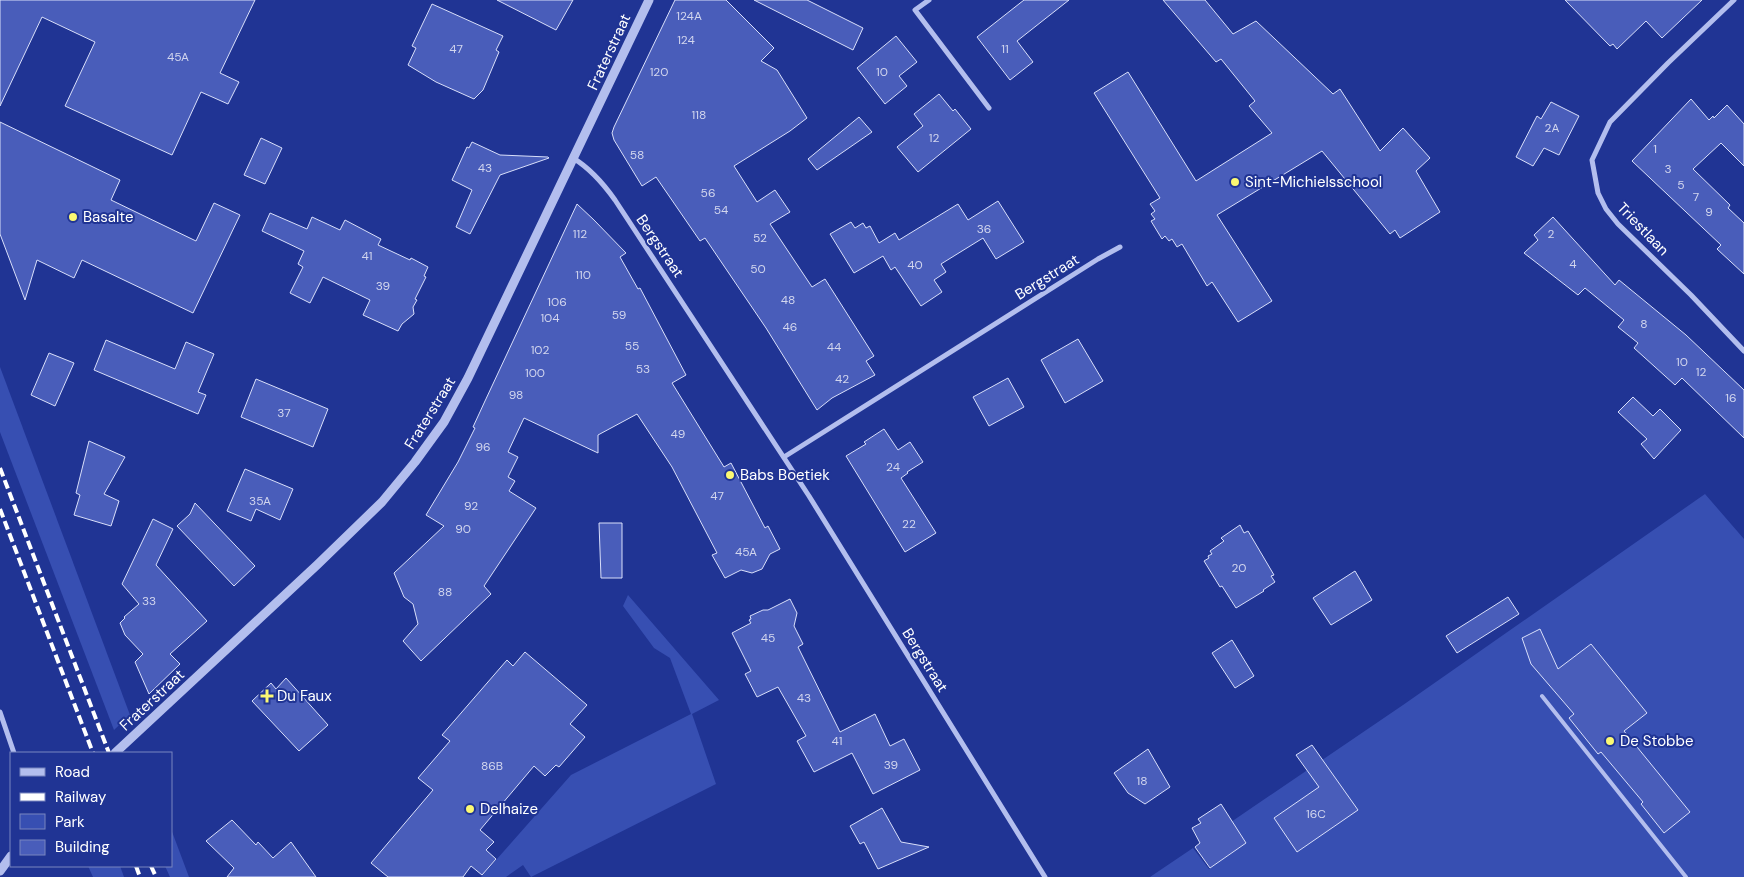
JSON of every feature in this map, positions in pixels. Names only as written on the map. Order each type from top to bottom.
[{"type":"street","name":"Fraterstraat","points":[[116,752],[323,560],[382,502],[416,462],[444,422],[468,378],[649,0]]},
{"type":"street","points":[[929,0],[916,10],[989,108]]},
{"type":"street","name":"Triestlaan","points":[[1734,0],[1610,122],[1592,160],[1598,193],[1606,209],[1618,224],[1691,295],[1744,351]]},
{"type":"street","name":"Bergstraat","points":[[573,158],[590,170],[601,181],[784,456],[1045,877]]},
{"type":"street","name":"Bergstraat","points":[[784,456],[1120,247]]},
{"type":"street","points":[[1,714],[14,752]]},
{"type":"street","points":[[0,871],[10,857]]},
{"type":"lane","points":[[1542,696],[1686,877]]},
{"type":"green space","points":[[0,367],[130,715],[114,730],[0,432]]},
{"type":"green space","points":[[1705,494],[1744,539],[1744,877],[1150,877],[1193,848],[1209,869],[1246,843],[1231,822],[1403,705]]},
{"type":"green space","points":[[628,595],[719,700],[692,714],[716,784],[531,877],[523,865],[506,877],[481,877],[571,775],[691,714],[670,658],[654,648],[623,606]]},
{"type":"green space","points":[[172,832],[189,877],[170,877],[165,867],[172,867]]},
{"type":"green space","points":[[88,867],[120,867],[124,877],[93,877]]},
{"type":"building","points":[[0,0],[255,0],[220,73],[239,82],[228,104],[201,92],[172,155],[65,106],[95,42],[42,17],[0,106]]},
{"type":"building","points":[[497,0],[573,0],[556,30]]},
{"type":"building","points":[[675,0],[726,0],[774,48],[761,61],[777,70],[807,118],[790,131],[734,166],[757,202],[775,190],[790,212],[770,224],[812,287],[825,279],[874,356],[866,361],[875,375],[832,398],[817,410],[766,328],[705,238],[700,241],[656,177],[642,186],[614,140],[612,133],[614,127]]},
{"type":"building","points":[[754,0],[807,0],[863,28],[853,50]]},
{"type":"building","points":[[1024,0],[1069,0],[1017,41],[1033,62],[1010,80],[977,37]]},
{"type":"building","points":[[1163,0],[1205,0],[1233,34],[1256,21],[1333,94],[1340,89],[1380,151],[1403,128],[1430,158],[1416,171],[1440,212],[1400,238],[1395,230],[1390,234],[1322,151],[1217,215],[1272,301],[1238,322],[1212,282],[1207,286],[1182,244],[1177,247],[1172,239],[1169,241],[1165,236],[1162,239],[1151,221],[1155,219],[1151,214],[1155,211],[1150,204],[1160,198],[1094,93],[1128,72],[1196,181],[1272,133],[1249,106],[1255,101],[1221,59],[1216,62]]},
{"type":"building","points":[[1565,0],[1702,0],[1662,38],[1646,21],[1617,49],[1613,44],[1610,46]]},
{"type":"building","points":[[432,4],[503,36],[496,50],[499,52],[483,90],[474,99],[436,82],[408,65],[416,48],[412,46]]},
{"type":"building","points":[[896,36],[917,62],[899,76],[907,86],[885,104],[857,68]]},
{"type":"building","points":[[939,94],[953,111],[955,109],[971,129],[918,172],[897,147],[923,126],[914,114]]},
{"type":"building","points":[[1691,99],[1709,120],[1713,116],[1714,118],[1727,105],[1744,124],[1744,166],[1721,143],[1693,169],[1730,205],[1728,208],[1744,223],[1744,274],[1717,249],[1721,245],[1632,161]]},
{"type":"building","points":[[1551,102],[1579,116],[1559,155],[1544,148],[1533,166],[1516,157],[1537,116],[1541,119]]},
{"type":"building","points":[[859,117],[872,132],[817,170],[808,159]]},
{"type":"building","name":"Basalte","points":[[0,122],[120,180],[111,200],[196,241],[214,203],[240,215],[193,313],[82,260],[74,278],[37,260],[25,300],[0,234]]},
{"type":"building","points":[[261,138],[282,148],[265,184],[244,175]]},
{"type":"building","points":[[472,142],[500,155],[549,158],[500,175],[470,234],[456,227],[472,190],[452,180],[467,147],[469,148]]},
{"type":"building","points":[[998,201],[1024,242],[996,259],[983,238],[941,264],[946,272],[934,280],[942,292],[921,306],[895,267],[891,270],[883,256],[854,273],[830,234],[851,222],[855,228],[863,223],[866,228],[870,226],[879,243],[895,233],[899,240],[958,204],[968,220]]},
{"type":"building","points":[[577,204],[626,253],[620,257],[638,289],[640,288],[686,375],[672,383],[724,467],[731,463],[765,528],[768,526],[780,549],[770,554],[762,569],[752,573],[741,570],[725,578],[712,555],[717,553],[672,467],[637,414],[598,435],[598,453],[524,418],[508,452],[518,457],[508,477],[515,481],[509,491],[536,508],[484,586],[491,594],[421,661],[403,641],[418,624],[413,604],[404,597],[394,573],[444,526],[426,515],[458,462],[475,428],[473,427]]},
{"type":"building","points":[[270,213],[307,229],[312,217],[340,230],[345,220],[381,239],[378,245],[428,267],[424,276],[426,277],[415,299],[417,300],[413,307],[414,314],[402,324],[398,331],[363,315],[370,300],[323,277],[310,303],[290,293],[303,267],[298,264],[304,251],[262,231]]},
{"type":"building","points":[[1553,217],[1615,285],[1619,280],[1686,335],[1744,390],[1744,438],[1682,378],[1675,385],[1634,348],[1638,343],[1618,327],[1624,320],[1585,288],[1578,295],[1524,253],[1538,240],[1534,235]]},
{"type":"building","points":[[1078,339],[1103,381],[1065,403],[1041,360]]},
{"type":"building","points":[[106,340],[175,369],[186,342],[214,354],[198,392],[206,395],[198,414],[94,370]]},
{"type":"building","points":[[49,353],[74,363],[55,406],[31,395]]},
{"type":"building","points":[[1008,378],[1024,407],[989,426],[973,397]]},
{"type":"building","points":[[256,379],[328,409],[313,447],[241,417]]},
{"type":"building","points":[[1633,397],[1653,416],[1660,409],[1681,430],[1654,459],[1641,444],[1647,439],[1618,412]]},
{"type":"building","points":[[884,429],[898,450],[910,442],[923,462],[901,478],[936,533],[905,552],[846,456],[866,444],[864,442]]},
{"type":"building","points":[[89,441],[125,457],[104,494],[119,501],[111,526],[74,515],[80,495],[76,493]]},
{"type":"building","points":[[245,469],[293,489],[280,520],[256,509],[251,521],[227,511]]},
{"type":"building","points":[[195,503],[255,566],[234,586],[177,526],[190,514]]},
{"type":"building","points":[[153,519],[173,529],[156,565],[207,621],[170,654],[180,664],[149,694],[135,662],[143,654],[125,635],[120,623],[139,604],[122,584]]},
{"type":"building","points":[[599,523],[622,523],[622,578],[601,578]]},
{"type":"building","points":[[1240,525],[1244,533],[1248,531],[1274,575],[1271,576],[1275,582],[1236,608],[1204,561],[1212,554],[1210,551],[1224,541],[1221,538]]},
{"type":"building","points":[[1355,571],[1372,600],[1331,625],[1313,598]]},
{"type":"building","points":[[1508,597],[1519,614],[1457,653],[1446,636]]},
{"type":"building","points":[[790,599],[797,613],[794,626],[803,644],[798,647],[840,732],[875,714],[890,746],[904,739],[920,770],[873,794],[852,753],[814,772],[797,741],[806,736],[778,687],[757,697],[745,674],[751,671],[732,633],[751,623],[749,620],[751,619],[750,616],[763,610],[768,610]]},
{"type":"building","name":"De Stobbe","points":[[1540,629],[1558,669],[1591,644],[1647,713],[1624,731],[1690,812],[1664,833],[1641,804],[1643,802],[1601,752],[1598,754],[1569,718],[1574,714],[1531,664],[1522,638]]},
{"type":"building","points":[[1232,640],[1254,676],[1235,688],[1212,653]]},
{"type":"building","points":[[525,652],[587,705],[570,724],[585,737],[559,767],[556,765],[545,776],[534,766],[480,830],[494,842],[486,850],[496,859],[482,875],[471,866],[463,877],[388,877],[371,863],[433,790],[418,778],[450,741],[442,735],[507,660],[513,666]]},
{"type":"building","points":[[286,678],[328,725],[299,751],[252,701],[271,683],[276,689]]},
{"type":"building","points":[[1312,745],[1358,810],[1297,852],[1274,818],[1319,787],[1296,755]]},
{"type":"building","points":[[1148,749],[1170,787],[1145,804],[1128,793],[1114,773]]},
{"type":"building","points":[[1221,804],[1246,843],[1210,868],[1195,847],[1200,843],[1192,828],[1201,823],[1198,819]]},
{"type":"building","points":[[882,808],[901,842],[929,847],[878,869],[864,842],[860,844],[850,826]]},
{"type":"building","points":[[232,820],[256,845],[258,842],[273,858],[291,842],[316,877],[227,877],[234,868],[206,841]]},
{"type":"railway","points":[[0,468],[109,752]]},
{"type":"railway","points":[[0,509],[93,752]]},
{"type":"railway","points":[[136,867],[140,877]]},
{"type":"railway","points":[[151,867],[156,877]]},
{"type":"place","name":"Sint-Michielsschool","points":[[1235,182]]},
{"type":"place","name":"Basalte","points":[[73,217]]},
{"type":"place","name":"Babs Boetiek","points":[[730,475]]},
{"type":"place","name":"Du Faux","points":[[267,696]]},
{"type":"place","name":"De Stobbe","points":[[1610,741]]},
{"type":"place","name":"Delhaize","points":[[470,809]]}]
